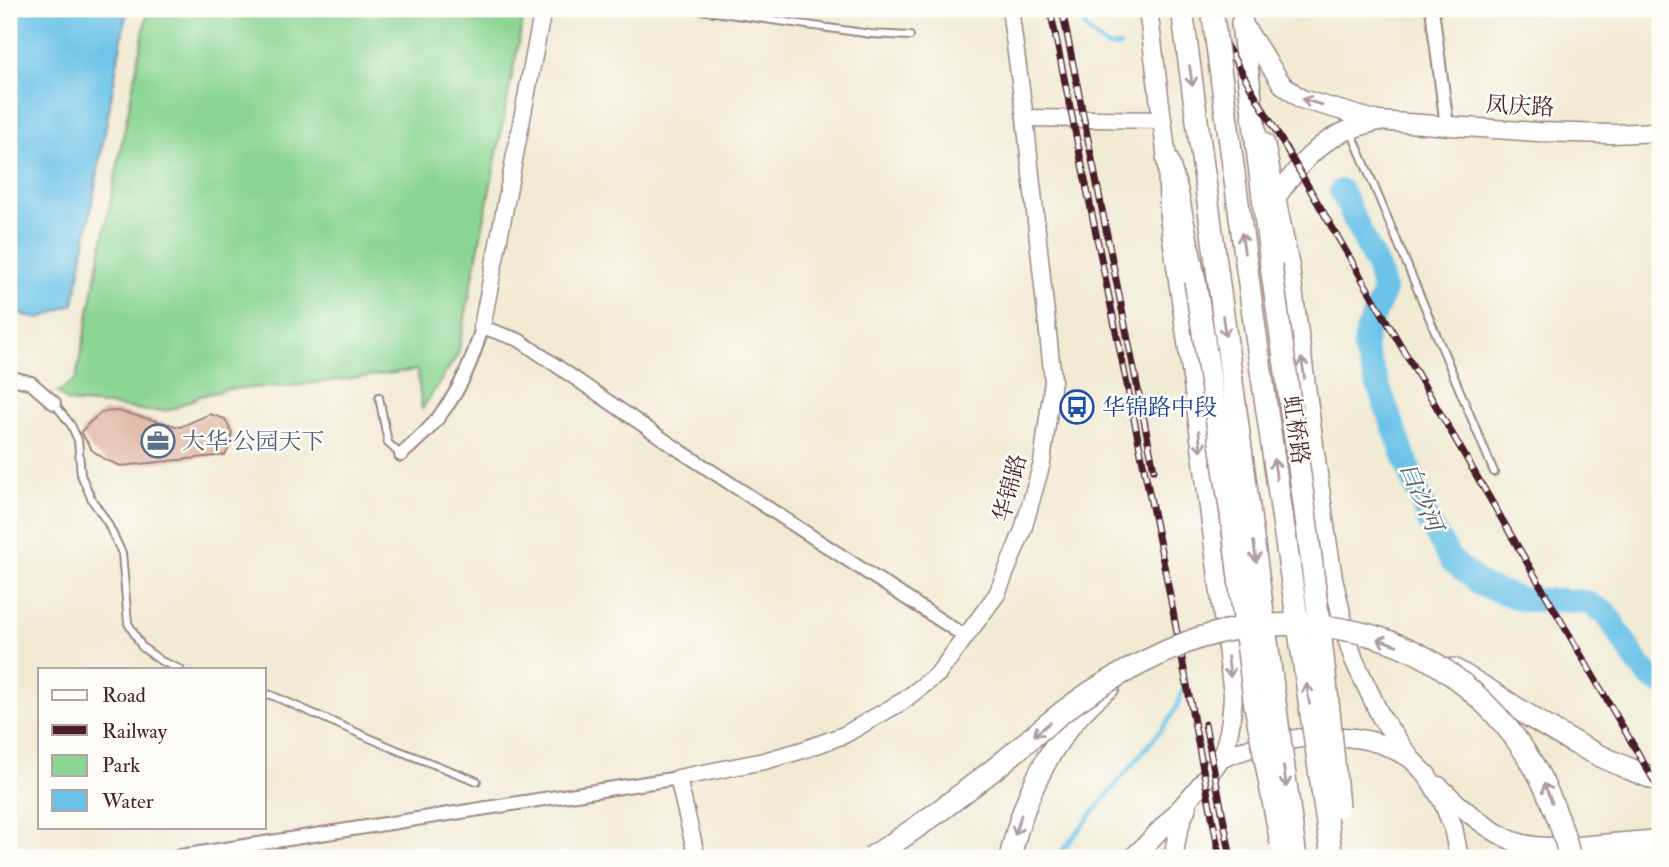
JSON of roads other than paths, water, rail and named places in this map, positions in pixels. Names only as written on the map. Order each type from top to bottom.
[{"type":"highway","points":[[1182,9],[1296,858]]},
{"type":"highway","name":"虹桥路","points":[[1212,9],[1332,858]]},
{"type":"highway","points":[[1241,16],[1327,690],[1341,858]]},
{"type":"highway","points":[[1167,159],[1177,191],[1195,281],[1231,514],[1254,700],[1284,858]]},
{"type":"highway","points":[[870,858],[933,816],[1072,705],[1104,684],[1197,638],[1266,625],[1334,627],[1366,634],[1474,681],[1575,743],[1660,781]]},
{"type":"highway","points":[[1424,657],[1460,681],[1494,712],[1522,747],[1542,779],[1555,808],[1570,858]]},
{"type":"highway","points":[[1010,858],[1024,805],[1059,740],[1078,716],[1105,690],[1148,660]]},
{"type":"highway","points":[[1630,858],[1660,857]]},
{"type":"main road","points":[[1132,858],[1158,833],[1220,759],[1229,736],[1233,694],[1169,217],[1167,159],[1148,9]]},
{"type":"main road","points":[[1241,16],[1282,85],[1301,99],[1378,121]]},
{"type":"main road","points":[[1241,16],[1290,267],[1339,611],[1354,660],[1369,692],[1387,727],[1411,759],[1468,812],[1489,828],[1514,841],[1556,848],[1660,839]]},
{"type":"main road","points":[[1271,265],[1276,198],[1304,160],[1322,145],[1351,130],[1378,121]]},
{"type":"main road","name":"凤庆路","points":[[1378,121],[1447,127],[1612,134],[1660,132]]},
{"type":"main road","points":[[1220,759],[1248,748],[1322,737],[1348,737],[1384,745],[1411,759]]},
{"type":"main road","points":[[1427,775],[1443,802],[1453,827],[1459,858]]},
{"type":"main road","points":[[1174,858],[1180,823],[1195,791]]},
{"type":"street","points":[[401,455],[444,411],[461,383],[476,348],[543,9]]},
{"type":"street","name":"华锦路","points":[[678,778],[764,761],[803,750],[844,735],[903,701],[938,674],[997,594],[1023,530],[1042,463],[1053,380],[1025,118],[1010,9]]},
{"type":"street","points":[[1432,9],[1447,127]]},
{"type":"street","points":[[1025,118],[1163,120]]},
{"type":"street","points":[[482,327],[519,340],[682,452],[966,637]]},
{"type":"street","points":[[9,377],[31,383],[54,403]]},
{"type":"street","points":[[168,858],[678,778],[697,858]]},
{"type":"lane","points":[[693,9],[871,34],[910,36]]},
{"type":"lane","points":[[1351,130],[1494,472]]},
{"type":"lane","points":[[379,397],[388,443],[401,455]]},
{"type":"lane","points":[[54,403],[71,425],[78,440],[81,475],[122,553],[128,623],[142,647],[161,661],[178,668]]},
{"type":"lane","points":[[266,694],[477,781]]},
{"type":"water","points":[[9,9],[127,9],[74,304],[39,319],[9,311]]},
{"type":"waterway","name":"白沙河","points":[[1080,9],[1083,22],[1092,35],[1108,47],[1120,46]]},
{"type":"waterway","name":"白沙河","points":[[1341,191],[1378,269],[1384,292],[1368,329],[1364,348],[1429,522],[1451,560],[1483,586],[1524,600],[1586,602],[1606,613],[1637,662],[1649,676],[1660,683]]},
{"type":"waterway","points":[[1056,858],[1169,720],[1184,685]]},
{"type":"railway","points":[[1050,9],[1166,575],[1220,858]]},
{"type":"railway","points":[[1062,9],[1154,470]]},
{"type":"railway","points":[[1205,9],[1660,791]]},
{"type":"railway","points":[[1205,724],[1231,858]]},
{"type":"place","name":"华锦路中段","points":[[1077,407]]},
{"type":"place","name":"大华·公园天下","points":[[158,441]]}]
